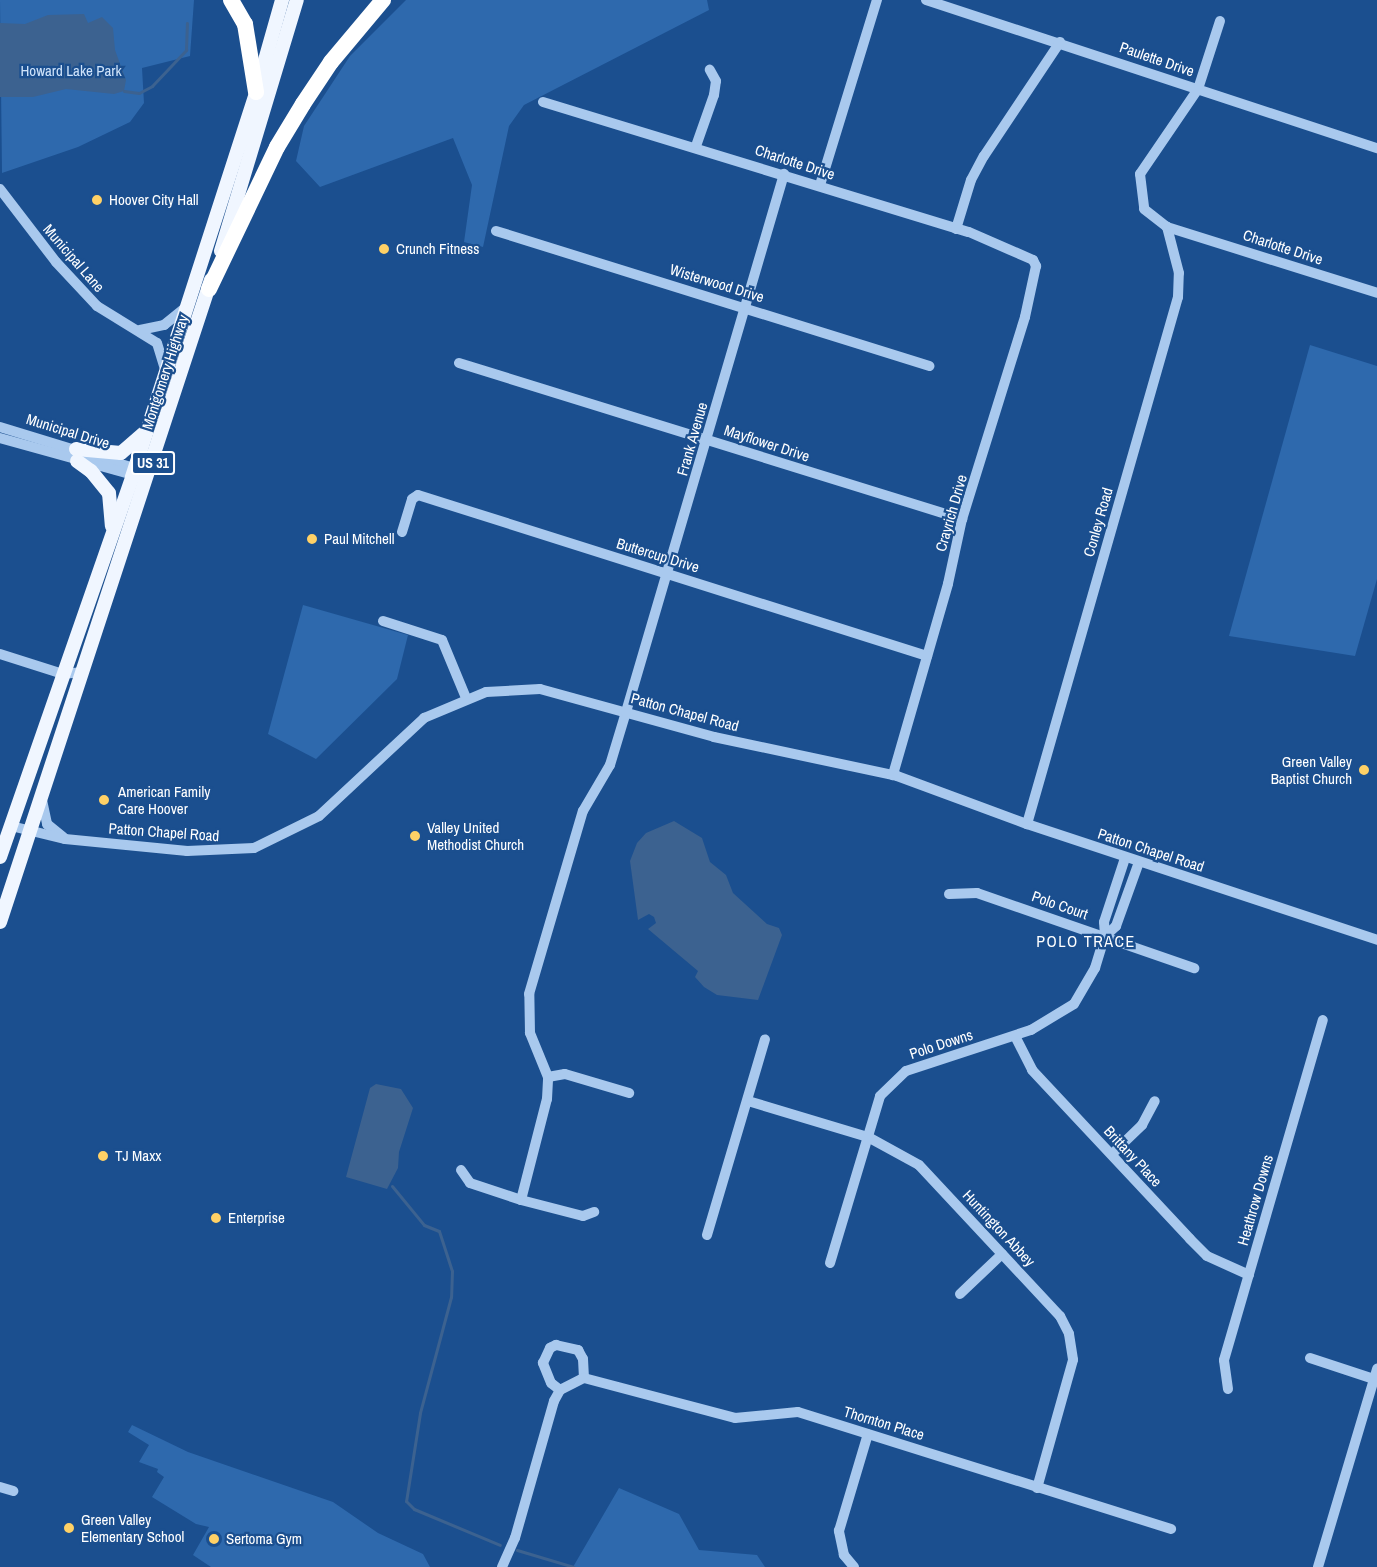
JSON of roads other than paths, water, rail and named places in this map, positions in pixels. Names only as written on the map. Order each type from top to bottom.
[{"type":"highway","points":[[231,0],[245,24],[256,92]]},
{"type":"highway","points":[[208,289],[277,147],[303,104],[331,62],[383,0]]},
{"type":"main road","name":"Montgomery Highway","points":[[0,857],[134,472],[256,92],[282,0]]},
{"type":"main road","name":"Montgomery Highway","points":[[0,922],[81,672],[150,475],[297,0]]},
{"type":"main road","points":[[76,455],[121,453],[148,428]]},
{"type":"main road","points":[[76,455],[109,493],[113,533]]},
{"type":"street","points":[[820,185],[877,0]]},
{"type":"street","name":"Paulette Drive","points":[[926,0],[1060,42],[1377,148]]},
{"type":"street","name":"Charlotte Drive","points":[[1220,21],[1198,90],[1140,174],[1144,209],[1167,227],[1377,293]]},
{"type":"street","points":[[956,229],[971,180],[984,156],[1060,42]]},
{"type":"street","points":[[696,146],[714,95],[716,81],[710,70]]},
{"type":"street","name":"Charlotte Drive","points":[[543,102],[820,185],[956,229],[1033,260]]},
{"type":"street","name":"Frank Avenue","points":[[548,1077],[530,1033],[528,994],[583,811],[610,765],[784,174]]},
{"type":"street","name":"Municipal Lane","points":[[0,189],[60,268],[96,306],[140,330],[161,348],[165,370]]},
{"type":"street","name":"Conley Road","points":[[1027,824],[1178,297],[1179,273],[1167,227]]},
{"type":"street","name":"Wisterwood Drive","points":[[496,231],[929,366]]},
{"type":"street","name":"Crayrich Drive","points":[[893,775],[927,656],[962,519],[1025,317],[1036,266],[1033,260]]},
{"type":"street","points":[[140,330],[164,325],[185,308]]},
{"type":"street","name":"Mayflower Drive","points":[[459,363],[962,519]]},
{"type":"street","name":"Municipal Drive","points":[[0,427],[76,455]]},
{"type":"street","name":"Municipal Drive","points":[[0,438],[150,475]]},
{"type":"street","name":"Buttercup Drive","points":[[402,532],[412,499],[418,495],[927,656]]},
{"type":"street","points":[[383,621],[442,640],[466,698]]},
{"type":"street","points":[[0,654],[63,674],[81,672]]},
{"type":"street","name":"Patton Chapel Road","points":[[11,826],[65,839],[211,853],[254,848],[274,842],[319,816],[406,731],[466,698],[505,690],[540,689],[714,737],[893,775],[1125,858],[1377,940]]},
{"type":"street","points":[[41,797],[47,824],[65,839]]},
{"type":"street","name":"Polo Downs","points":[[830,1263],[880,1096],[906,1071],[1015,1036],[1064,1012],[1074,1004],[1085,991],[1105,936],[1104,922],[1125,858]]},
{"type":"street","name":"Polo Downs","points":[[1105,936],[1116,926],[1139,862]]},
{"type":"street","name":"Polo Court","points":[[949,894],[977,893],[1194,968]]},
{"type":"street","name":"Heathrow Downs","points":[[1228,1389],[1224,1360],[1323,1020]]},
{"type":"street","name":"Brittany Place","points":[[1015,1036],[1032,1070],[1207,1256],[1249,1275]]},
{"type":"street","points":[[707,1235],[765,1039]]},
{"type":"street","points":[[521,1200],[547,1099],[548,1077],[565,1074],[629,1093]]},
{"type":"street","name":"Huntington Abbey","points":[[748,1101],[868,1137],[919,1165],[1060,1316],[1071,1347],[1070,1377],[1037,1488]]},
{"type":"street","points":[[1112,1154],[1142,1125],[1155,1101]]},
{"type":"street","points":[[461,1170],[470,1183],[521,1200],[583,1216],[594,1212]]},
{"type":"street","points":[[960,1294],[1002,1254]]},
{"type":"street","points":[[502,1567],[515,1538],[560,1390],[584,1378],[583,1359],[578,1350],[556,1345],[550,1348],[543,1363],[551,1383],[560,1390]]},
{"type":"street","points":[[1310,1358],[1376,1376],[1318,1567]]},
{"type":"street","name":"Thornton Place","points":[[584,1378],[735,1418],[786,1411],[868,1434],[1171,1529]]},
{"type":"street","points":[[854,1567],[844,1555],[839,1532],[868,1434]]},
{"type":"street","points":[[0,1486],[13,1491]]},
{"type":"waterway","points":[[124,91],[139,93],[152,86],[186,50],[187,23]]},
{"type":"waterway","points":[[392,1186],[424,1225],[439,1231],[452,1271],[451,1297],[420,1413],[406,1501],[414,1509],[500,1545]]},
{"type":"waterway","points":[[517,1550],[574,1567]]},
{"type":"place","name":"Hoover City Hall","points":[[97,200]]},
{"type":"place","name":"Crunch Fitness","points":[[384,249]]},
{"type":"place","name":"Paul Mitchell","points":[[312,539]]},
{"type":"place","name":"Green Valley Baptist Church","points":[[1364,770]]},
{"type":"place","name":"American Family Care Hoover","points":[[104,800]]},
{"type":"place","name":"Valley United Methodist Church","points":[[415,836]]},
{"type":"place","name":"TJ Maxx","points":[[103,1156]]},
{"type":"place","name":"Enterprise","points":[[216,1218]]},
{"type":"place","name":"Green Valley Elementary School","points":[[69,1528]]},
{"type":"place","name":"Sertoma Gym","points":[[214,1539]]},
{"type":"district","name":"POLO TRACE","points":[[1086,941]]},
{"type":"park label","name":"Howard Lake Park","points":[[71,71]]}]
